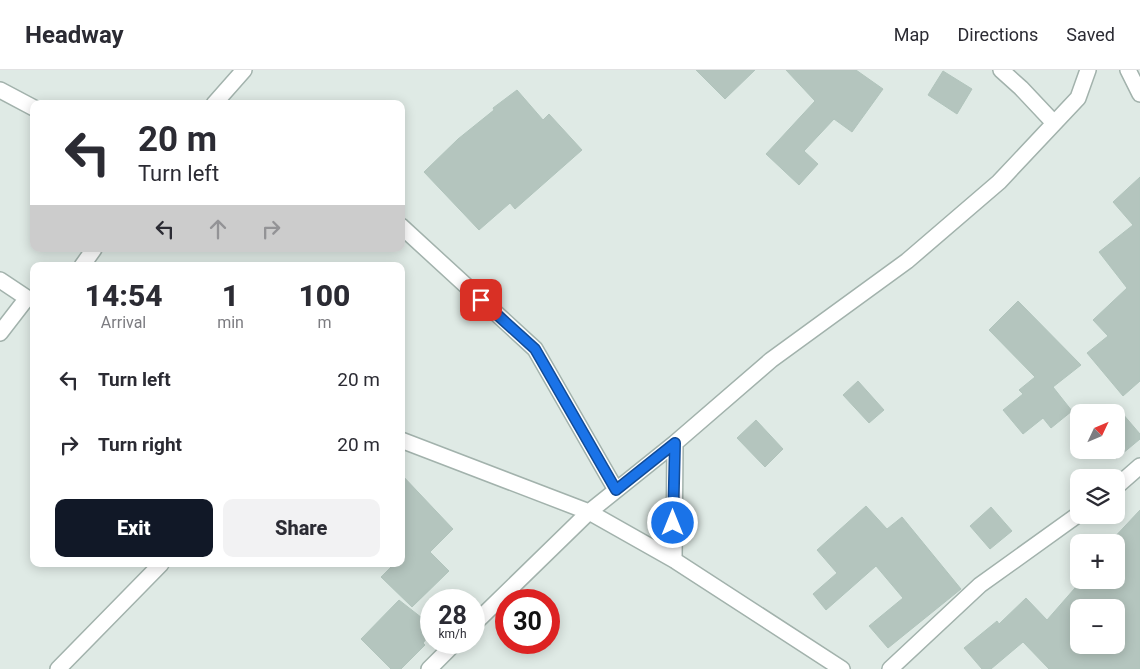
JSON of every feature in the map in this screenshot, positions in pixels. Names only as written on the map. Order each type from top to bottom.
[{"type":"street","points":[[218,100],[244,70]]},
{"type":"street","points":[[1001,70],[1022,88],[1054,123]]},
{"type":"street","points":[[485,613],[589,512],[675,443],[771,360],[907,261],[999,182],[1078,98],[1088,70]]},
{"type":"street","points":[[1128,70],[1140,94]]},
{"type":"street","points":[[0,90],[30,106]]},
{"type":"street","points":[[405,230],[535,349],[616,490]]},
{"type":"street","points":[[0,280],[30,299],[0,333]]},
{"type":"street","points":[[405,442],[589,512],[674,560],[842,669]]},
{"type":"street","points":[[674,560],[675,443]]},
{"type":"street","points":[[1125,480],[1140,466]]},
{"type":"street","points":[[890,669],[980,585],[1070,520]]},
{"type":"street","points":[[58,669],[158,567]]},
{"type":"street","points":[[429,669],[444,662]]},
{"type":"building","points":[[696,70],[755,70],[725,99]]},
{"type":"building","points":[[786,70],[856,70],[883,89],[852,132],[834,119],[804,151],[818,164],[799,185],[766,154],[815,101]]},
{"type":"building","points":[[943,71],[972,89],[957,114],[928,95]]},
{"type":"building","points":[[517,90],[543,120],[549,114],[582,150],[515,209],[510,203],[479,230],[424,172],[458,139],[494,110],[493,108]]},
{"type":"building","points":[[1140,177],[1140,381],[1123,396],[1087,353],[1108,336],[1093,320],[1127,288],[1099,252],[1133,225],[1113,202]]},
{"type":"building","points":[[1018,301],[1081,365],[1053,387],[1070,408],[1070,413],[1051,428],[1043,418],[1023,434],[1003,410],[1023,394],[1019,390],[1035,377],[989,330]]},
{"type":"building","points":[[858,381],[884,410],[869,423],[843,395]]},
{"type":"building","points":[[1125,416],[1140,434],[1140,439],[1125,452]]},
{"type":"building","points":[[756,420],[783,449],[765,467],[737,438]]},
{"type":"building","points":[[405,478],[453,529],[430,552],[449,571],[430,589],[420,589],[420,599],[412,607],[381,577],[391,567],[405,567]]},
{"type":"building","points":[[866,506],[887,529],[902,517],[961,589],[888,648],[869,626],[903,598],[876,566],[826,610],[813,594],[837,573],[817,550]]},
{"type":"building","points":[[991,507],[1012,531],[990,549],[970,526]]},
{"type":"building","points":[[1140,510],[1140,669],[1049,669],[1023,642],[991,669],[982,669],[964,648],[997,621],[999,624],[1026,598],[1047,620],[1074,589],[1125,589],[1125,534],[1118,534]]},
{"type":"building","points":[[399,600],[420,616],[420,650],[401,669],[391,669],[361,639]]},
{"type":"route","points":[[481,300],[535,349],[616,490],[675,443],[673,523]]}]
